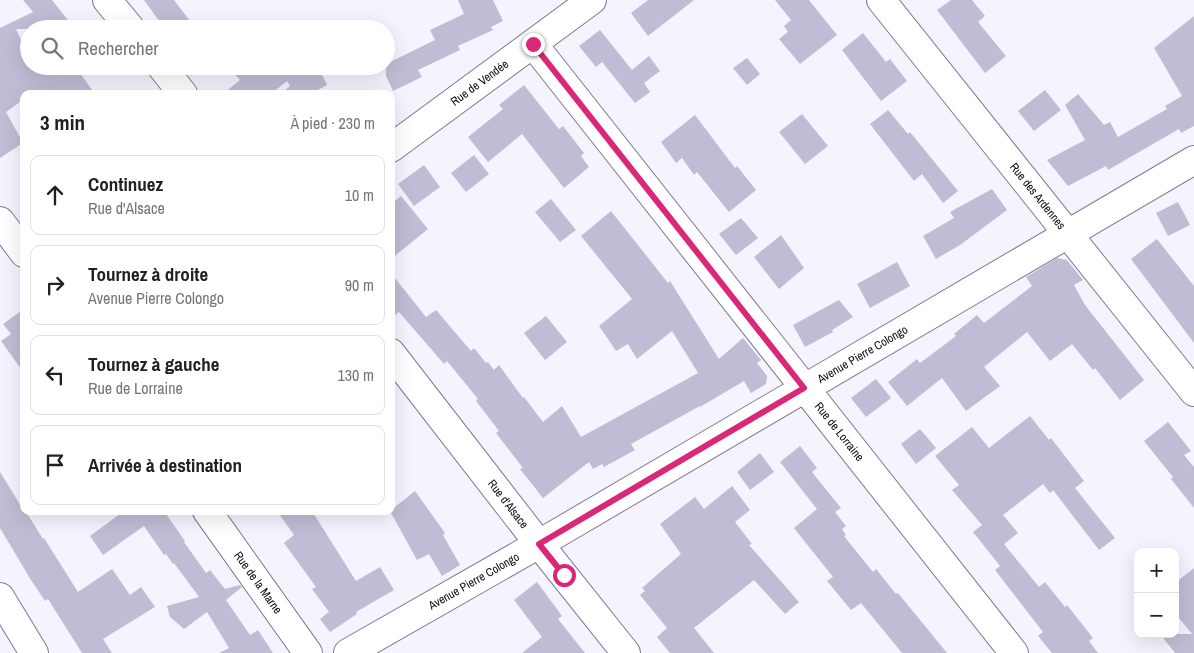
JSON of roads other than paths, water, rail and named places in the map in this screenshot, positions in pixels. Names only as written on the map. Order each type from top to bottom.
[{"type":"street","points":[[107,0],[124,20]]},
{"type":"street","name":"Rue de Vendée","points":[[395,145],[592,0]]},
{"type":"street","name":"Rue des Ardennes","points":[[882,0],[1194,392]]},
{"type":"street","name":"Rue de Lorraine","points":[[533,44],[1014,653]]},
{"type":"street","points":[[168,75],[180,90]]},
{"type":"street","name":"Avenue Pierre Colongo","points":[[348,653],[539,544],[1194,160]]},
{"type":"street","points":[[0,221],[20,248]]},
{"type":"street","name":"Rue d'Alsace","points":[[395,358],[626,653]]},
{"type":"street","name":"Rue de la Marne","points":[[210,515],[308,653]]},
{"type":"street","points":[[0,597],[34,653]]}]
